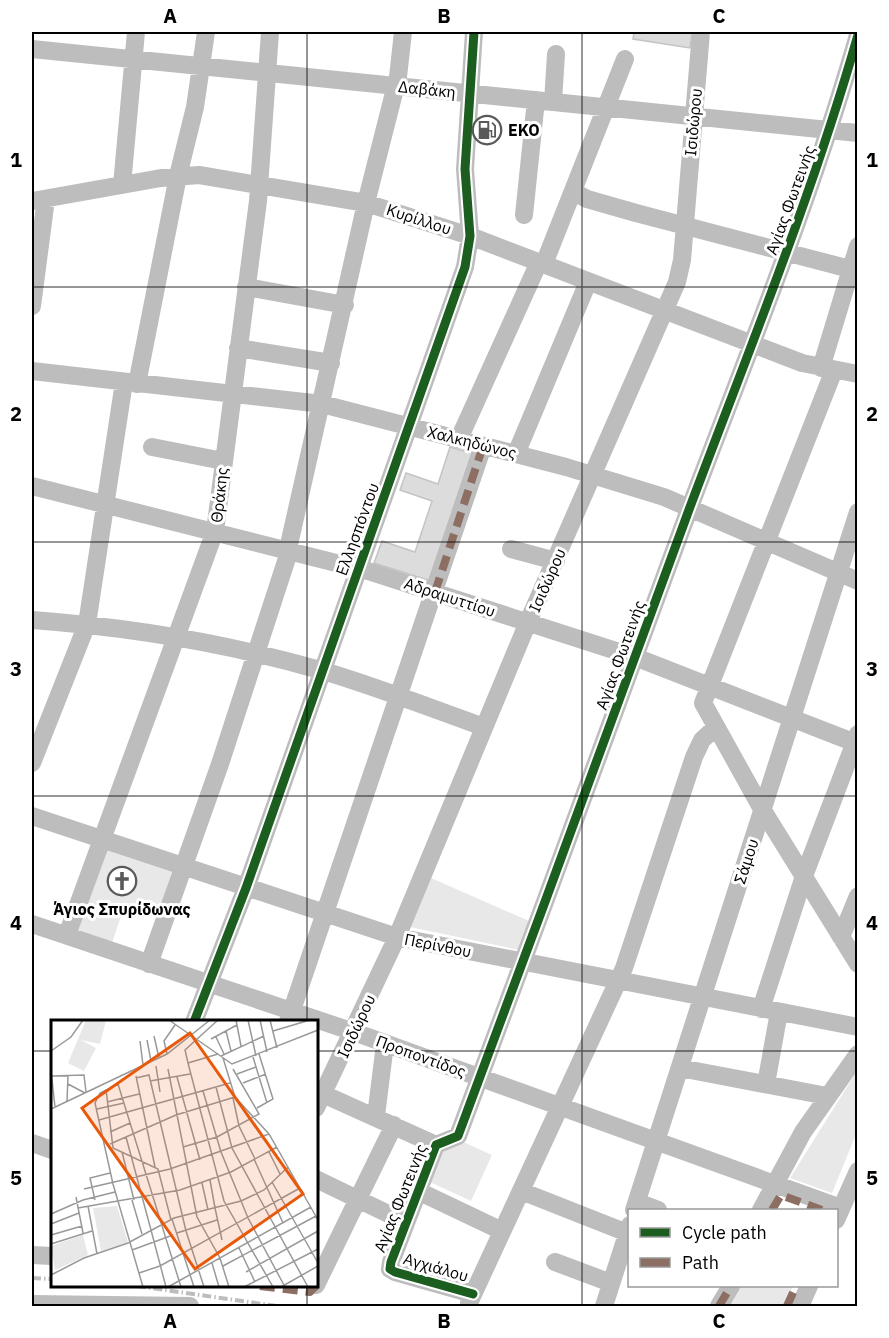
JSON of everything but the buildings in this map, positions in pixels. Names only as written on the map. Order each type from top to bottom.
[{"type":"street","points":[[122,185],[136,32]]},
{"type":"street","points":[[32,763],[87,624],[106,503],[131,383],[195,107],[206,32]]},
{"type":"street","name":"Θράκης","points":[[67,935],[216,531],[231,393],[246,287],[270,32]]},
{"type":"street","points":[[149,964],[220,764],[289,549],[345,305],[366,202],[396,86],[403,32]]},
{"type":"street","name":"Ελλησπόντου","points":[[195,1020],[246,888],[465,267],[470,236],[465,180],[474,32]]},
{"type":"street","name":"Ισιδώρου","points":[[320,1101],[397,937],[528,622],[680,271],[701,32]]},
{"type":"street","name":"Αγίας Φωτεινής","points":[[390,1269],[405,1222],[436,1144],[458,1136],[480,1078],[690,507],[788,251],[831,130],[858,35]]},
{"type":"street","name":"Δαβάκη","points":[[32,49],[858,133]]},
{"type":"street","points":[[524,215],[544,101],[556,54]]},
{"type":"street","points":[[459,439],[574,192],[625,59]]},
{"type":"street","name":"Κυρίλλου","points":[[39,200],[178,176],[199,176],[257,183],[366,202],[470,236],[752,345],[828,369],[858,374]]},
{"type":"street","points":[[574,192],[586,199],[850,269]]},
{"type":"street","points":[[32,306],[39,200]]},
{"type":"street","points":[[858,246],[850,269],[828,369],[703,703],[762,809],[858,964]]},
{"type":"street","points":[[516,454],[588,282]]},
{"type":"street","points":[[246,287],[345,305]]},
{"type":"street","points":[[238,348],[331,363]]},
{"type":"street","name":"Χαλκηδώνος","points":[[32,371],[322,404],[409,426],[593,475],[690,507],[858,581]]},
{"type":"street","points":[[290,1017],[483,446]]},
{"type":"street","points":[[152,447],[223,460]]},
{"type":"street","name":"Αδραμυττίου","points":[[32,486],[359,568],[635,657],[856,740]]},
{"type":"street","name":"Σάμου","points":[[636,1206],[858,512]]},
{"type":"street","points":[[512,549],[556,561]]},
{"type":"street","points":[[32,620],[87,624],[256,653],[322,670],[484,727]]},
{"type":"street","points":[[418,1191],[502,1231],[619,980],[694,757],[702,740],[715,728]]},
{"type":"street","points":[[761,1009],[804,876],[856,740]]},
{"type":"street","name":"Περίνθου","points":[[32,816],[397,937],[858,1027]]},
{"type":"street","points":[[842,937],[858,896]]},
{"type":"street","name":"Προποντίδος","points":[[32,924],[210,984],[290,1017]]},
{"type":"street","points":[[766,1084],[779,1012]]},
{"type":"street","name":"Προποντίδος","points":[[318,1024],[354,1032],[775,1184],[828,1209]]},
{"type":"street","points":[[376,1116],[385,1044]]},
{"type":"street","points":[[762,1209],[803,1132],[858,1054]]},
{"type":"street","points":[[680,1068],[827,1096]]},
{"type":"street","points":[[320,1101],[376,1116],[436,1144]]},
{"type":"street","points":[[318,1281],[394,1125]]},
{"type":"street","points":[[32,1143],[51,1150]]},
{"type":"street","points":[[839,1214],[858,1171]]},
{"type":"street","points":[[318,1180],[405,1222]]},
{"type":"street","points":[[521,1191],[628,1231]]},
{"type":"street","points":[[773,1209],[781,1195],[819,1209]]},
{"type":"street","points":[[636,1206],[652,1209]]},
{"type":"street","name":"Αγχιάλου","points":[[390,1269],[471,1299],[502,1231]]},
{"type":"street","points":[[604,1306],[628,1234]]},
{"type":"street","points":[[32,1255],[51,1256]]},
{"type":"street","points":[[555,1262],[611,1283]]},
{"type":"street","points":[[709,1306],[719,1287]]},
{"type":"street","points":[[719,1306],[730,1287]]},
{"type":"street","points":[[787,1306],[796,1287]]},
{"type":"street","points":[[800,1306],[809,1287]]},
{"type":"street","points":[[32,1304],[190,1306]]},
{"type":"shaded area","points":[[106,850],[172,872],[156,918],[124,907],[112,943],[78,931]]},
{"type":"shaded area","points":[[431,878],[529,921],[519,950],[410,927]]},
{"type":"shaded area","points":[[857,1071],[857,1132],[832,1193],[790,1178]]},
{"type":"shaded area","points":[[461,1141],[492,1155],[471,1201],[430,1182],[443,1150]]},
{"type":"shaded area","points":[[732,1287],[793,1287],[784,1306],[721,1306]]},
{"type":"railway","points":[[32,1278],[51,1279]]},
{"type":"railway","points":[[144,1287],[277,1306]]},
{"type":"marked path","points":[[435,592],[483,446]]},
{"type":"marked path","points":[[773,1209],[781,1195],[819,1209]]},
{"type":"marked path","points":[[268,1287],[310,1292],[315,1287]]},
{"type":"marked path","points":[[719,1306],[730,1287]]},
{"type":"marked path","points":[[787,1306],[796,1287]]},
{"type":"cycle path","points":[[195,1020],[246,888],[465,267],[470,236],[465,169],[474,32]]},
{"type":"cycle path","points":[[473,1294],[395,1272],[390,1269],[391,1262],[436,1145],[458,1136],[779,272],[821,155],[858,35]]},
{"type":"place","name":"ΕΚΟ","points":[[487,130]]},
{"type":"place","name":"Άγιος Σπυρίδωνας","points":[[122,881]]}]
